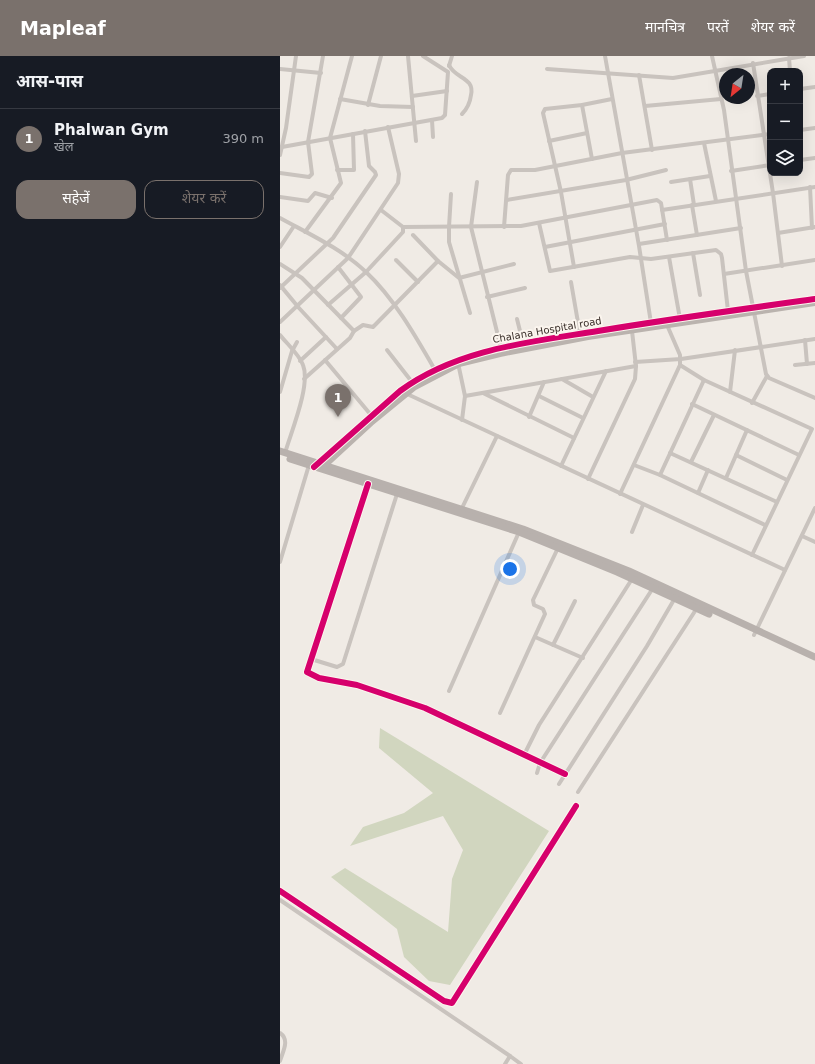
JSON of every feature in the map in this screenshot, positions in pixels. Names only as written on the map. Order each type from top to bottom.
[{"type":"main road","points":[[282,453],[397,494],[519,532],[632,578],[697,608],[815,657]]},
{"type":"main road","points":[[317,466],[462,508],[508,523],[612,564],[815,662]]},
{"type":"street","points":[[280,155],[296,56]]},
{"type":"street","points":[[280,173],[304,177],[311,176],[312,172],[308,142],[323,56]]},
{"type":"street","points":[[305,232],[332,198],[341,183],[330,138],[352,56]]},
{"type":"street","points":[[368,105],[381,56]]},
{"type":"street","points":[[408,56],[416,141]]},
{"type":"street","points":[[423,56],[448,70]]},
{"type":"street","points":[[282,147],[444,117],[448,70],[452,56]]},
{"type":"street","points":[[605,56],[626,180],[639,244],[651,323]]},
{"type":"street","points":[[712,56],[719,89]]},
{"type":"street","points":[[547,69],[608,74],[679,77],[752,63],[804,56]]},
{"type":"street","points":[[789,58],[790,68]]},
{"type":"street","points":[[752,63],[767,153]]},
{"type":"street","points":[[449,65],[453,72],[470,82],[472,86],[470,104],[462,114]]},
{"type":"street","points":[[280,69],[321,72]]},
{"type":"street","points":[[639,75],[652,150]]},
{"type":"street","points":[[803,89],[815,87]]},
{"type":"street","points":[[412,96],[447,91]]},
{"type":"street","points":[[757,96],[767,94]]},
{"type":"street","points":[[340,98],[368,105],[413,107]]},
{"type":"street","points":[[574,267],[561,192],[549,141],[544,110],[612,99]]},
{"type":"street","points":[[645,106],[719,99]]},
{"type":"street","points":[[722,104],[741,228],[746,272],[767,376],[752,403]]},
{"type":"street","points":[[582,105],[592,159]]},
{"type":"street","points":[[432,120],[434,137]]},
{"type":"street","points":[[280,322],[348,258],[395,188],[399,179],[388,127]]},
{"type":"street","points":[[803,130],[815,128]]},
{"type":"street","points":[[337,349],[297,306],[281,286],[327,245],[376,175],[376,172],[369,166],[365,131]]},
{"type":"street","points":[[549,141],[587,133]]},
{"type":"street","points":[[337,170],[354,170],[353,134]]},
{"type":"street","points":[[504,227],[509,171],[534,170],[622,153],[767,134]]},
{"type":"street","points":[[704,143],[716,201]]},
{"type":"street","points":[[803,160],[815,158]]},
{"type":"street","points":[[731,171],[767,165]]},
{"type":"street","points":[[507,200],[626,180],[666,170]]},
{"type":"street","points":[[671,182],[710,176]]},
{"type":"street","points":[[771,176],[782,266]]},
{"type":"street","points":[[690,179],[697,235]]},
{"type":"street","points":[[477,182],[471,227],[487,297],[501,348]]},
{"type":"street","points":[[662,210],[815,186]]},
{"type":"street","points":[[778,233],[813,228],[810,187]]},
{"type":"street","points":[[280,197],[308,201],[317,193],[332,198]]},
{"type":"street","points":[[451,194],[449,227],[450,242],[470,313]]},
{"type":"street","points":[[381,210],[403,227],[504,227],[539,223],[657,200],[660,203],[662,210],[667,240]]},
{"type":"street","points":[[280,218],[348,258],[366,272],[394,306],[415,335],[434,370]]},
{"type":"street","points":[[539,223],[550,272],[630,257],[651,259],[712,250],[719,251],[722,258],[728,311]]},
{"type":"street","points":[[544,246],[665,224]]},
{"type":"street","points":[[280,248],[294,226]]},
{"type":"street","points":[[328,305],[350,284],[366,272],[400,237],[404,230],[403,227]]},
{"type":"street","points":[[639,244],[741,228]]},
{"type":"street","points":[[413,235],[438,261],[460,278]]},
{"type":"street","points":[[693,253],[700,295]]},
{"type":"street","points":[[669,257],[680,319]]},
{"type":"street","points":[[396,260],[418,282]]},
{"type":"street","points":[[724,274],[746,272],[815,260]]},
{"type":"street","points":[[304,379],[350,338],[354,331],[363,325],[373,327],[438,261]]},
{"type":"street","points":[[280,264],[296,274],[314,290],[354,331]]},
{"type":"street","points":[[460,278],[514,264]]},
{"type":"street","points":[[338,267],[361,297],[341,318]]},
{"type":"street","points":[[571,282],[580,334]]},
{"type":"street","points":[[487,297],[525,288]]},
{"type":"street","name":"Chalana Hospital road","points":[[317,466],[371,415],[400,391],[412,382],[434,370],[501,348],[523,343],[651,323],[666,323],[753,310],[815,299]]},
{"type":"street","name":"Chalana Hospital road","points":[[317,466],[407,394],[422,383],[458,362],[632,331],[680,319],[728,311],[753,310],[815,303]]},
{"type":"street","points":[[517,319],[523,343]]},
{"type":"street","points":[[620,494],[680,365],[680,359],[666,323]]},
{"type":"street","points":[[588,479],[635,379],[632,331]]},
{"type":"street","points":[[280,335],[300,361],[304,371],[302,395],[282,453]]},
{"type":"street","points":[[300,361],[326,337]]},
{"type":"street","points":[[465,396],[606,371],[635,364],[680,359],[761,345],[815,338]]},
{"type":"street","points":[[805,340],[807,364]]},
{"type":"street","points":[[280,392],[292,351],[297,342]]},
{"type":"street","points":[[386,350],[412,382]]},
{"type":"street","points":[[730,392],[735,350]]},
{"type":"street","points":[[325,360],[371,415]]},
{"type":"street","points":[[458,362],[465,396],[462,420]]},
{"type":"street","points":[[795,365],[815,363]]},
{"type":"street","points":[[680,365],[704,380],[813,430],[799,455],[752,555]]},
{"type":"street","points":[[562,466],[606,371]]},
{"type":"street","points":[[767,376],[815,398]]},
{"type":"street","points":[[562,379],[593,397]]},
{"type":"street","points":[[660,475],[704,380]]},
{"type":"street","points":[[530,417],[544,382]]},
{"type":"street","points":[[400,391],[786,570]]},
{"type":"street","points":[[482,393],[574,438]]},
{"type":"street","points":[[539,396],[583,418]]},
{"type":"street","points":[[692,404],[799,455]]},
{"type":"street","points":[[691,462],[714,415]]},
{"type":"street","points":[[726,478],[747,430]]},
{"type":"street","points":[[462,508],[496,436]]},
{"type":"street","points":[[670,453],[777,502]]},
{"type":"street","points":[[736,455],[787,480]]},
{"type":"street","points":[[634,465],[660,475],[765,525]]},
{"type":"street","points":[[280,562],[317,466]]},
{"type":"street","points":[[698,493],[708,470]]},
{"type":"street","points":[[368,484],[307,672],[318,678],[357,685],[409,702],[565,774]]},
{"type":"street","points":[[311,659],[337,667],[343,664],[397,494]]},
{"type":"street","points":[[632,532],[643,505]]},
{"type":"street","points":[[755,632],[815,508]]},
{"type":"street","points":[[449,691],[519,532]]},
{"type":"street","points":[[802,536],[815,542]]},
{"type":"street","points":[[500,713],[545,614],[543,609],[534,605],[533,600],[558,548]]},
{"type":"street","points":[[524,755],[540,725],[632,578]]},
{"type":"street","points":[[537,774],[540,763],[653,588]]},
{"type":"street","points":[[559,784],[647,646],[675,598]]},
{"type":"street","points":[[553,645],[575,601]]},
{"type":"street","points":[[578,792],[697,608]]},
{"type":"street","points":[[535,637],[583,658]]},
{"type":"street","points":[[280,891],[440,999],[452,1003],[576,806]]},
{"type":"street","points":[[280,900],[521,1064]]},
{"type":"street","points":[[280,1033],[285,1037],[286,1041],[280,1061]]},
{"type":"street","points":[[505,1064],[510,1056]]},
{"type":"green space","points":[[380,728],[549,831],[450,985],[429,981],[404,957],[397,929],[331,877],[345,868],[448,932],[452,879],[463,850],[443,816],[350,846],[363,827],[404,813],[433,793],[379,748]]},
{"type":"cycle path","points":[[314,467],[400,391],[445,365],[470,356],[495,349],[546,339],[679,318],[815,299]]},
{"type":"cycle path","points":[[368,484],[307,672],[319,678],[357,685],[425,708],[565,774]]},
{"type":"cycle path","points":[[280,891],[444,1001],[452,1003],[576,806]]},
{"type":"place","name":"Phalwan Gym","points":[[338,417]]}]
